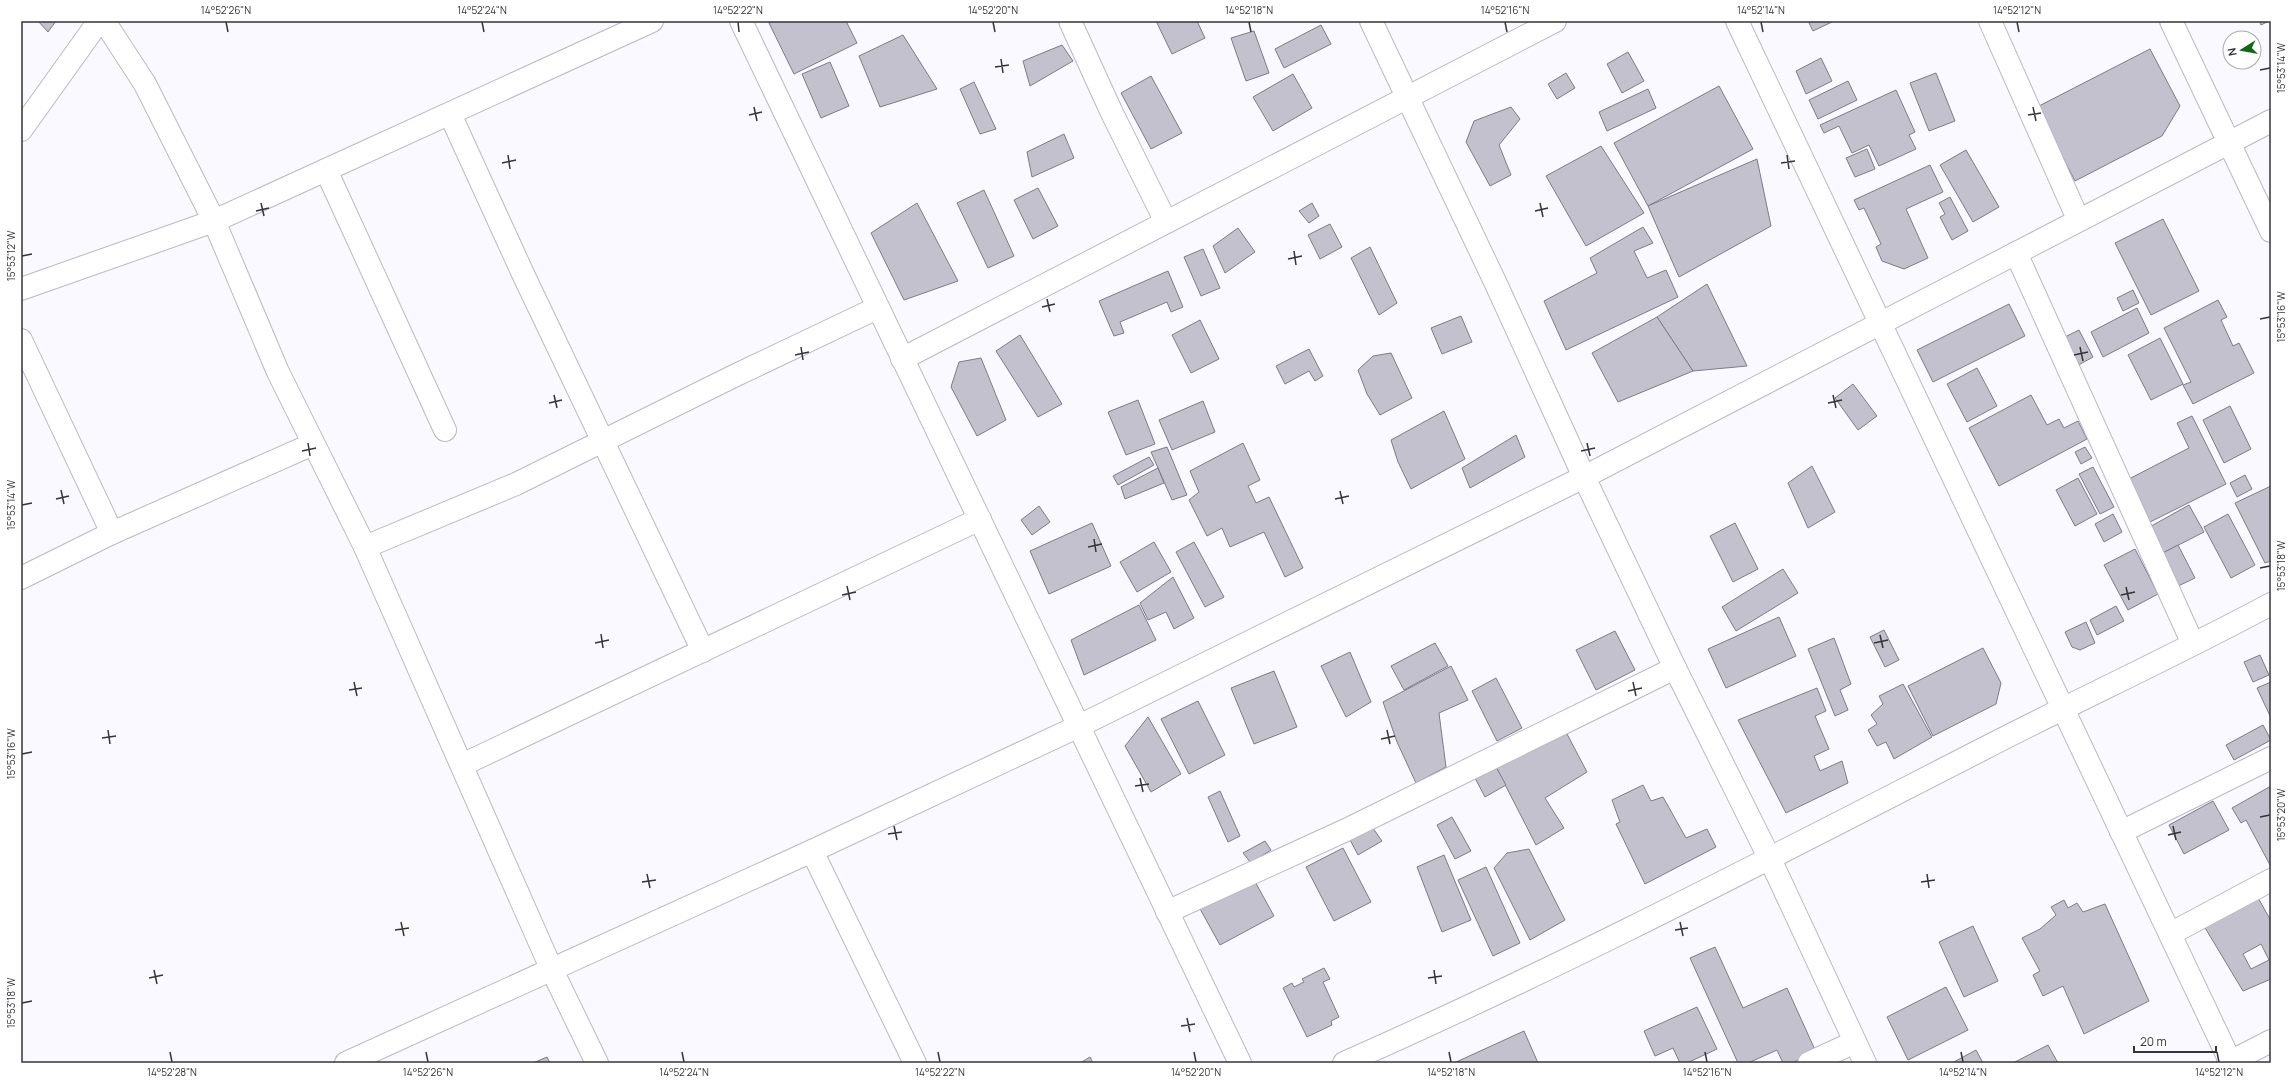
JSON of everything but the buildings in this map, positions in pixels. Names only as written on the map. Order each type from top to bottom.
[{"type":"street","points":[[21,130],[99,21]]},
{"type":"street","points":[[104,21],[145,84],[214,221],[278,372],[365,547],[551,968],[597,1063]]},
{"type":"street","points":[[21,290],[214,221],[652,21]]},
{"type":"street","points":[[741,21],[877,308],[980,519],[1077,727],[1240,1063]]},
{"type":"street","points":[[1070,21],[1111,111],[1166,222]]},
{"type":"street","points":[[1371,21],[1497,286],[1584,477],[1675,668],[1770,859],[1866,1063]]},
{"type":"street","points":[[902,359],[1555,21]]},
{"type":"street","points":[[1737,21],[2230,1063],[2271,1041]]},
{"type":"street","points":[[1990,21],[2078,219]]},
{"type":"street","points":[[2171,21],[2271,231]]},
{"type":"street","points":[[450,114],[524,276],[703,651]]},
{"type":"street","points":[[346,1063],[551,968],[812,851],[1077,727],[1584,477],[2271,120]]},
{"type":"street","points":[[326,170],[445,430]]},
{"type":"street","points":[[2016,253],[2192,644]]},
{"type":"street","points":[[365,547],[516,484],[602,440],[877,308]]},
{"type":"street","points":[[21,340],[112,533]]},
{"type":"street","points":[[21,578],[112,533],[314,444]]},
{"type":"street","points":[[462,765],[980,519]]},
{"type":"street","points":[[1344,1063],[1432,1025],[1591,949],[1770,859],[2062,708],[2271,604]]},
{"type":"street","points":[[1167,912],[1346,830],[1675,668]]},
{"type":"street","points":[[2121,832],[2271,758]]},
{"type":"street","points":[[812,851],[915,1063]]},
{"type":"street","points":[[2170,934],[2271,880]]},
{"type":"street","points":[[1809,1063],[1855,1042]]}]
